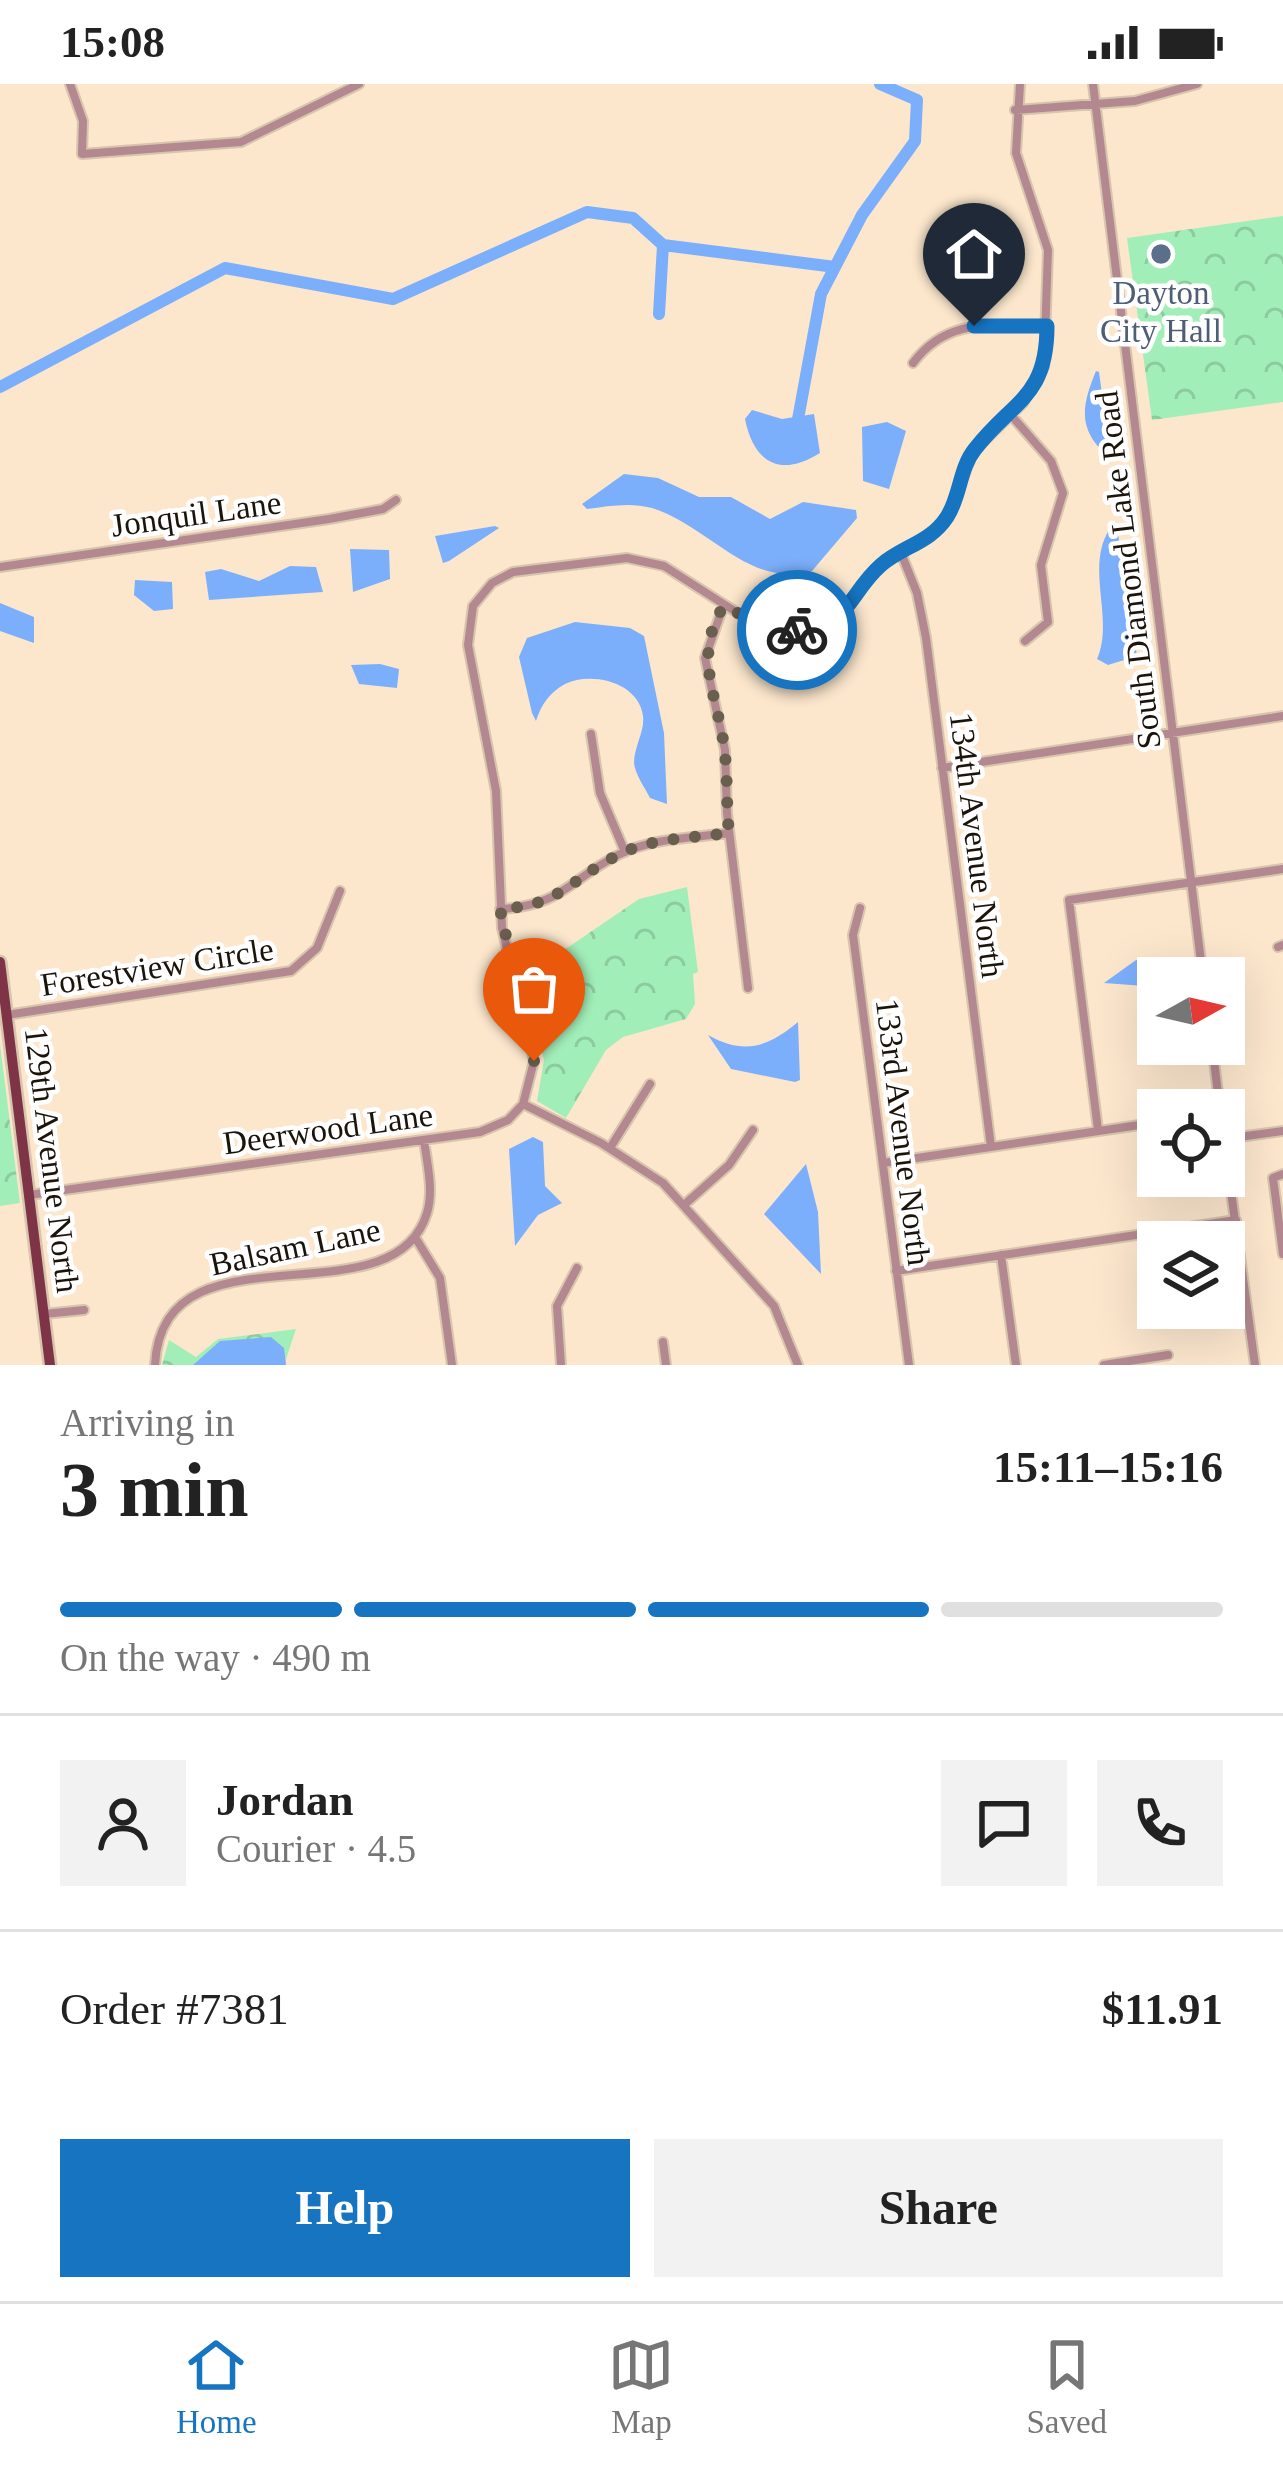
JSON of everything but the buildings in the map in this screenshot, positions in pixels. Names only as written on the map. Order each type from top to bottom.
[{"type":"main road","name":"129th Avenue North","points":[[0,962],[50,1365]]},
{"type":"street","points":[[70,84],[82,122],[82,154],[241,142],[359,84]]},
{"type":"street","points":[[798,1365],[774,1306],[663,1183],[610,1148],[524,1104],[534,1061],[500,909],[496,791],[468,645],[469,617],[478,598],[513,572],[628,558],[664,566],[723,607],[774,628],[815,628],[842,614],[872,574],[937,530],[952,507],[973,452],[1011,416],[1044,367],[1047,237],[1019,167],[1015,110],[1020,84]]},
{"type":"street","name":"South Diamond Lake Road","points":[[1093,84],[1200,957]]},
{"type":"street","points":[[1015,110],[1153,98],[1197,84]]},
{"type":"street","points":[[914,363],[930,342],[952,329],[1047,326]]},
{"type":"street","points":[[1011,416],[1051,461],[1063,493],[1041,565],[1048,622],[1025,641]]},
{"type":"street","name":"Jonquil Lane","points":[[0,566],[329,519],[383,509],[396,500]]},
{"type":"street","name":"134th Avenue North","points":[[901,553],[922,613],[991,1147]]},
{"type":"street","points":[[723,607],[705,658],[725,750],[729,833],[748,988]]},
{"type":"street","points":[[942,768],[1283,716]]},
{"type":"street","points":[[591,734],[600,794],[626,852]]},
{"type":"street","points":[[500,909],[555,900],[626,852],[729,833]]},
{"type":"street","points":[[1098,1130],[1070,900],[1283,869]]},
{"type":"street","name":"Forestview Circle","points":[[7,1016],[291,971],[317,947],[340,890]]},
{"type":"street","name":"133rd Avenue North","points":[[860,908],[853,935],[909,1365]]},
{"type":"street","points":[[610,1148],[650,1084]]},
{"type":"street","name":"Deerwood Lane","points":[[28,1196],[490,1129],[524,1104]]},
{"type":"street","points":[[883,1163],[1137,1125]]},
{"type":"street","points":[[684,1205],[730,1166],[753,1130]]},
{"type":"street","points":[[1245,1137],[1283,1131]]},
{"type":"street","points":[[424,1140],[430,1198],[415,1237],[440,1278],[452,1365]]},
{"type":"street","points":[[1283,1174],[1273,1178],[1283,1255]]},
{"type":"street","points":[[1233,1197],[1255,1365]]},
{"type":"street","points":[[896,1270],[1236,1220]]},
{"type":"street","name":"Balsam Lane","points":[[155,1365],[166,1322],[197,1293],[380,1261],[415,1237]]},
{"type":"street","points":[[1001,1255],[1016,1365]]},
{"type":"street","points":[[561,1365],[557,1306],[577,1268]]},
{"type":"street","points":[[44,1315],[84,1310]]},
{"type":"street","points":[[663,1342],[666,1365]]},
{"type":"street","points":[[1104,1365],[1168,1355]]},
{"type":"green space","points":[[1283,216],[1283,402],[1152,420],[1127,238]]},
{"type":"green space","points":[[687,887],[698,972],[693,974],[695,1004],[686,1019],[623,1037],[606,1050],[566,1118],[537,1101],[544,1060],[518,958],[567,948],[639,899]]},
{"type":"green space","points":[[0,1044],[20,1203],[0,1206]]},
{"type":"green space","points":[[296,1329],[284,1365],[162,1365],[169,1340],[196,1357],[218,1339]]},
{"type":"water","points":[[1096,371],[1111,459],[1092,438],[1085,418]]},
{"type":"water","points":[[752,410],[782,419],[814,414],[820,453],[793,464],[771,462],[749,434],[745,419]]},
{"type":"water","points":[[887,422],[906,431],[889,489],[863,481],[862,427]]},
{"type":"water","points":[[624,474],[658,478],[699,497],[731,497],[770,519],[803,502],[856,510],[857,518],[812,571],[769,571],[652,508],[587,509],[582,504]]},
{"type":"water","points":[[1116,521],[1137,656],[1108,665],[1097,659],[1103,625],[1099,570],[1106,536]]},
{"type":"water","points":[[499,528],[443,563],[435,536]]},
{"type":"water","points":[[350,549],[389,550],[390,579],[353,592]]},
{"type":"water","points":[[290,566],[316,567],[323,592],[209,600],[205,572],[221,569],[259,581]]},
{"type":"water","points":[[135,580],[172,582],[173,609],[154,611],[134,595]]},
{"type":"water","points":[[0,603],[34,617],[34,643],[0,631]]},
{"type":"water","points":[[575,622],[630,628],[644,636],[664,733],[667,804],[650,798],[636,772],[634,757],[643,716],[640,704],[623,688],[600,679],[565,684],[547,700],[536,721],[519,657],[527,638]]},
{"type":"water","points":[[351,665],[399,669],[397,688],[359,684]]},
{"type":"water","points":[[1136,960],[1137,960],[1137,985],[1104,983]]},
{"type":"water","points":[[798,1022],[800,1080],[795,1082],[731,1069],[708,1035],[734,1045],[756,1045]]},
{"type":"water","points":[[533,1137],[543,1142],[545,1186],[562,1203],[538,1215],[515,1246],[509,1149]]},
{"type":"water","points":[[806,1164],[818,1212],[821,1274],[764,1214]]},
{"type":"water","points":[[271,1337],[284,1348],[286,1365],[193,1365],[220,1341]]},
{"type":"waterway","points":[[796,430],[821,294],[862,215],[915,141],[917,100],[880,84]]},
{"type":"waterway","points":[[0,387],[225,268],[393,299],[587,212],[633,218],[663,245],[835,267]]},
{"type":"waterway","points":[[659,314],[663,245]]},
{"type":"way so far","points":[[534,1061],[505,948],[500,909],[555,900],[604,863],[639,847],[729,833],[725,750],[705,658],[707,641],[723,607],[774,628],[797,630]]},
{"type":"place","name":"Dayton City Hall","points":[[1161,254]]},
{"type":"route","points":[[797,630],[815,628],[842,614],[880,566],[937,530],[952,507],[973,452],[1036,385],[1044,367],[1047,326],[974,326]]}]
